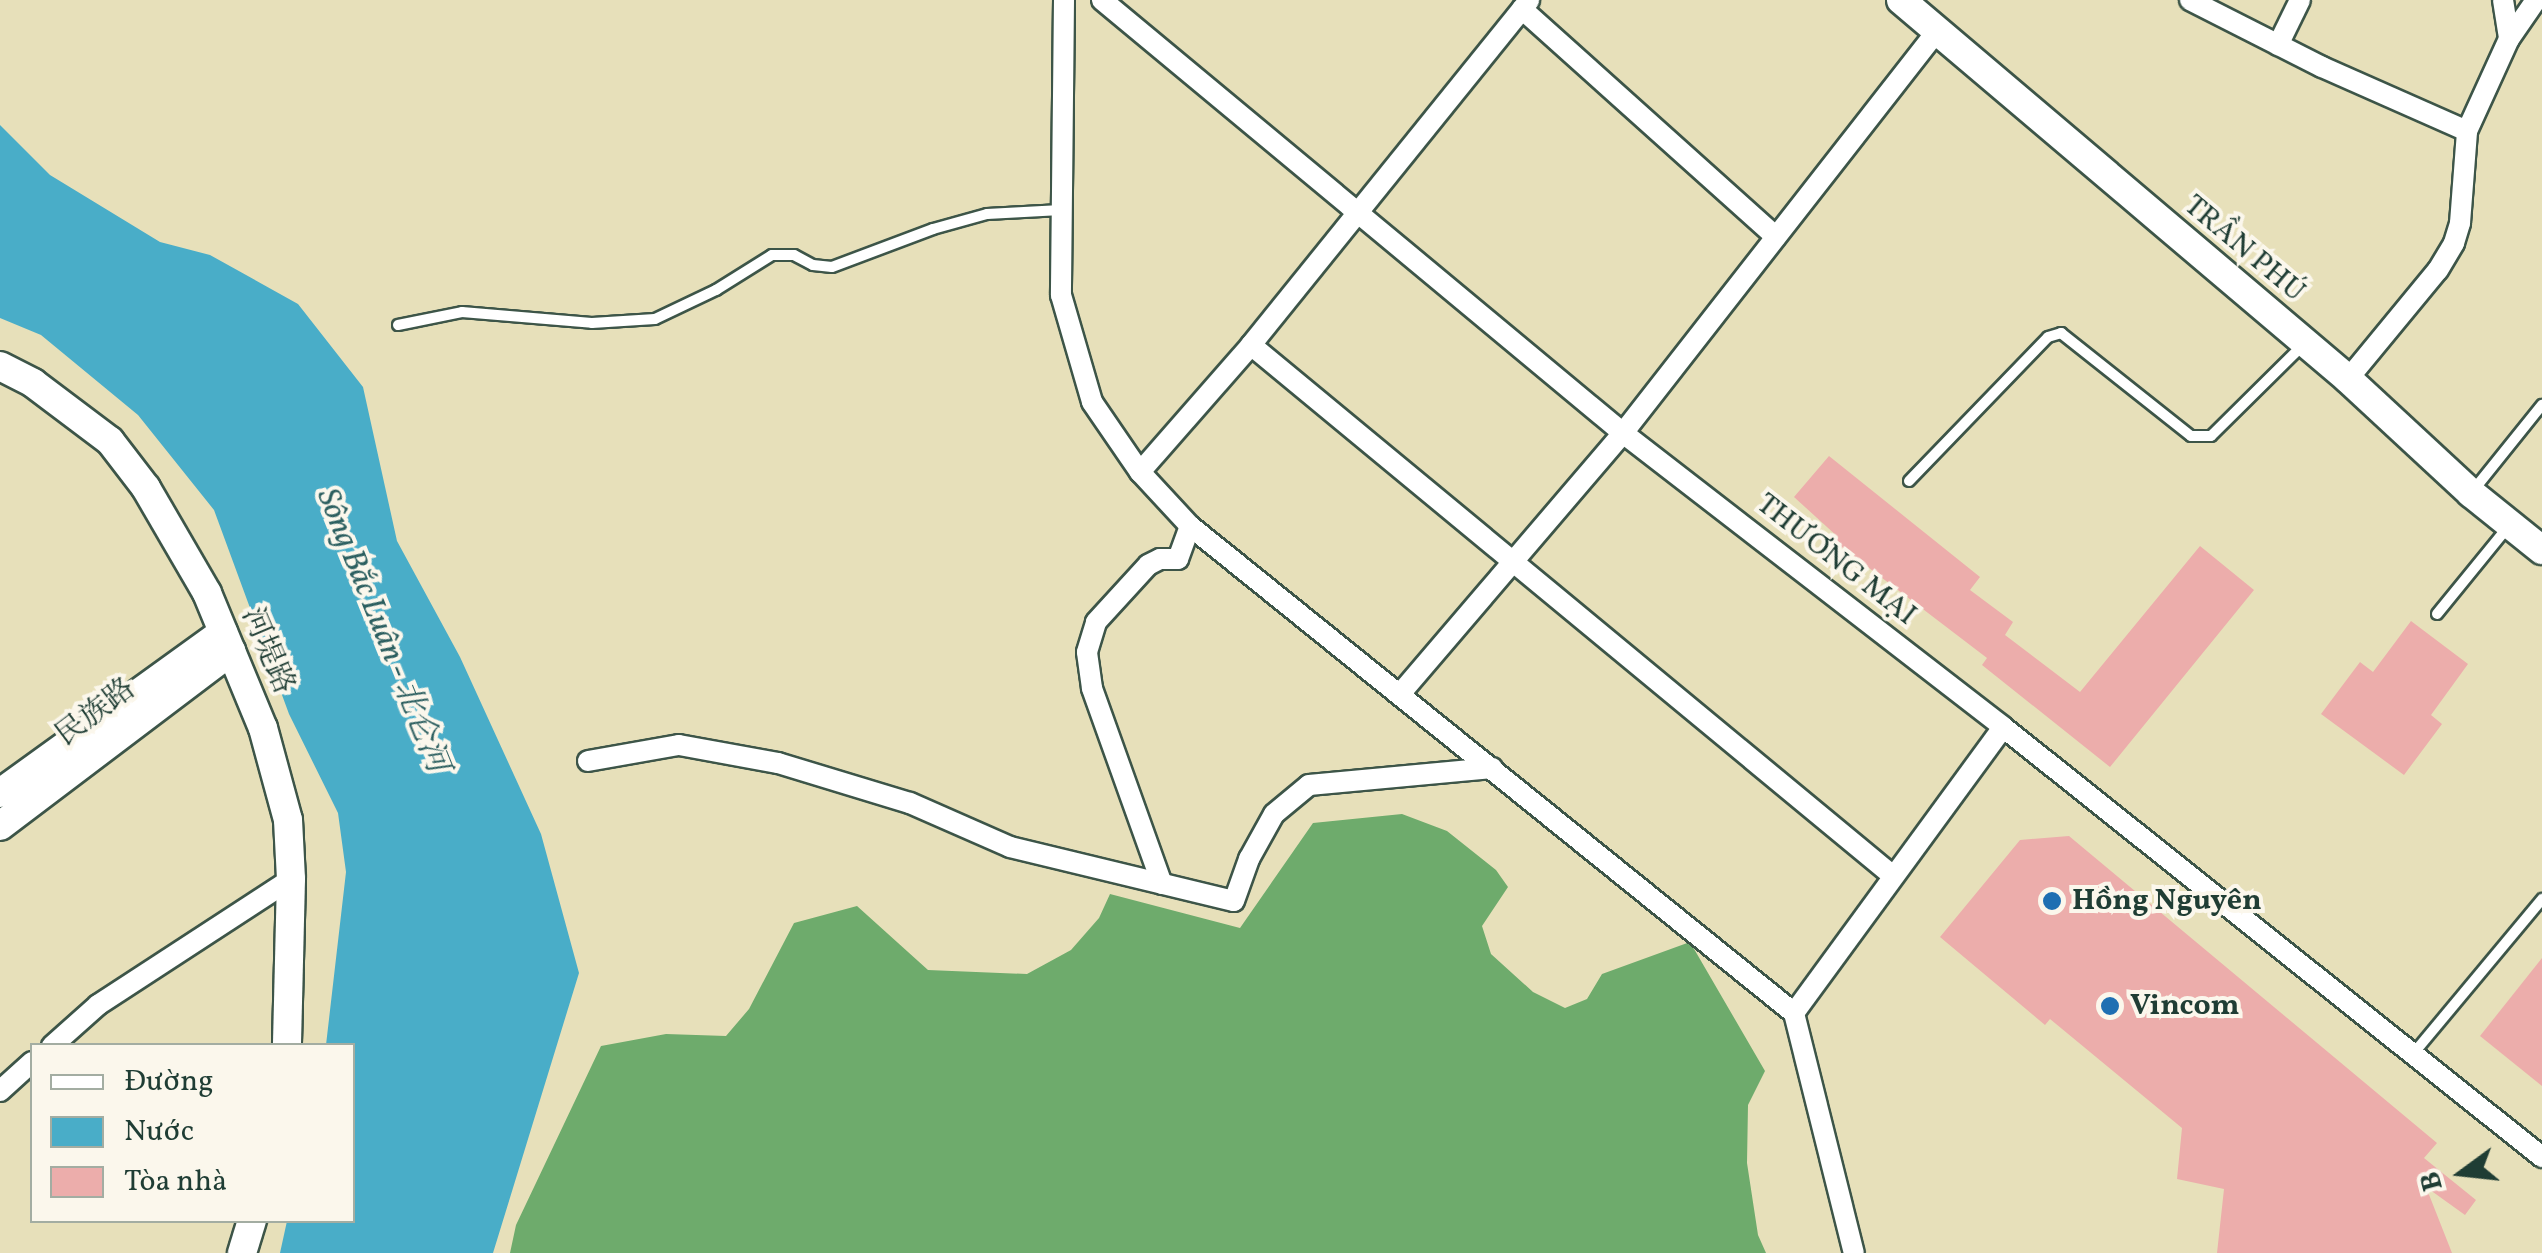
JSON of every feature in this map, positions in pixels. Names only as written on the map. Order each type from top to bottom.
[{"type":"street","points":[[1064,0],[1061,295],[1092,402],[1140,472],[1190,526],[1794,1013],[1854,1253]]},
{"type":"street","name":"THƯƠNG MẠI","points":[[1102,0],[1623,433],[2003,726],[2542,1156]]},
{"type":"street","name":"TRẦN PHÚ","points":[[1902,0],[2348,379],[2509,526],[2542,550]]},
{"type":"street","points":[[2190,0],[2468,131]]},
{"type":"street","points":[[2278,44],[2300,0]]},
{"type":"street","points":[[2504,0],[2510,39]]},
{"type":"street","points":[[2348,379],[2454,244],[2460,223],[2468,131],[2510,39],[2536,0]]},
{"type":"street","points":[[1140,472],[1251,345],[1526,4],[1776,237]]},
{"type":"street","points":[[1400,694],[1623,433],[1938,32]]},
{"type":"street","points":[[1251,345],[1894,876]]},
{"type":"street","name":"河堤路","points":[[0,366],[33,383],[110,441],[146,488],[208,594],[264,728],[288,820],[291,879],[287,1043]]},
{"type":"street","points":[[1162,884],[1092,688],[1087,652],[1096,622],[1148,565],[1160,559],[1178,560],[1190,526]]},
{"type":"street","name":"民族路","points":[[0,793],[227,642]]},
{"type":"street","name":"民族路","points":[[0,826],[227,642]]},
{"type":"street","points":[[1794,1013],[2003,726]]},
{"type":"street","points":[[588,762],[680,745],[778,763],[910,803],[1010,847],[1234,901],[1249,859],[1274,814],[1309,785],[1340,778],[1492,768]]},
{"type":"street","points":[[55,1043],[98,1005],[291,879]]},
{"type":"street","points":[[0,1091],[30,1064]]},
{"type":"street","points":[[242,1253],[251,1223]]},
{"type":"lane","points":[[398,325],[462,312],[592,323],[655,319],[716,290],[772,255],[794,255],[814,265],[832,267],[933,228],[987,214],[1062,210]]},
{"type":"lane","points":[[1909,480],[2048,337],[2061,333],[2191,436],[2212,436],[2304,343]]},
{"type":"lane","points":[[2471,492],[2542,405]]},
{"type":"lane","points":[[2437,614],[2509,526]]},
{"type":"lane","points":[[2413,1054],[2542,898]]},
{"type":"green space","points":[[1402,814],[1447,831],[1496,870],[1508,887],[1482,926],[1491,954],[1533,992],[1565,1008],[1587,999],[1602,974],[1690,942],[1765,1071],[1748,1105],[1747,1163],[1758,1235],[1766,1253],[510,1253],[516,1225],[601,1046],[666,1034],[726,1036],[749,1009],[794,923],[857,906],[928,970],[1027,974],[1071,950],[1099,918],[1110,894],[1240,928],[1313,823]]},
{"type":"water","name":"Sông Bắc Luân - 北仑河","points":[[0,125],[50,175],[160,242],[210,255],[298,304],[363,387],[397,541],[460,657],[541,834],[579,973],[493,1253],[280,1253],[287,1223],[355,1223],[355,1043],[326,1043],[346,872],[338,813],[289,714],[214,510],[138,415],[41,335],[0,318]]},
{"type":"building","points":[[1829,456],[1980,577],[1970,590],[2013,622],[2005,635],[2080,692],[2200,546],[2254,590],[2110,767],[1982,665],[1987,658],[1835,542],[1838,537],[1794,497]]},
{"type":"building","points":[[2411,621],[2468,664],[2431,715],[2442,724],[2404,775],[2321,714],[2360,662],[2373,672]]},
{"type":"building","points":[[2069,836],[2437,1143],[2424,1158],[2476,1200],[2465,1215],[2426,1187],[2452,1253],[2217,1253],[2224,1189],[2177,1179],[2182,1128],[2050,1019],[2045,1025],[1940,937],[2020,840]]},
{"type":"building","points":[[2542,958],[2542,1086],[2480,1036]]},
{"type":"place","name":"Hồng Nguyên","points":[[2052,901]]},
{"type":"place","name":"Vincom","points":[[2110,1006]]}]
